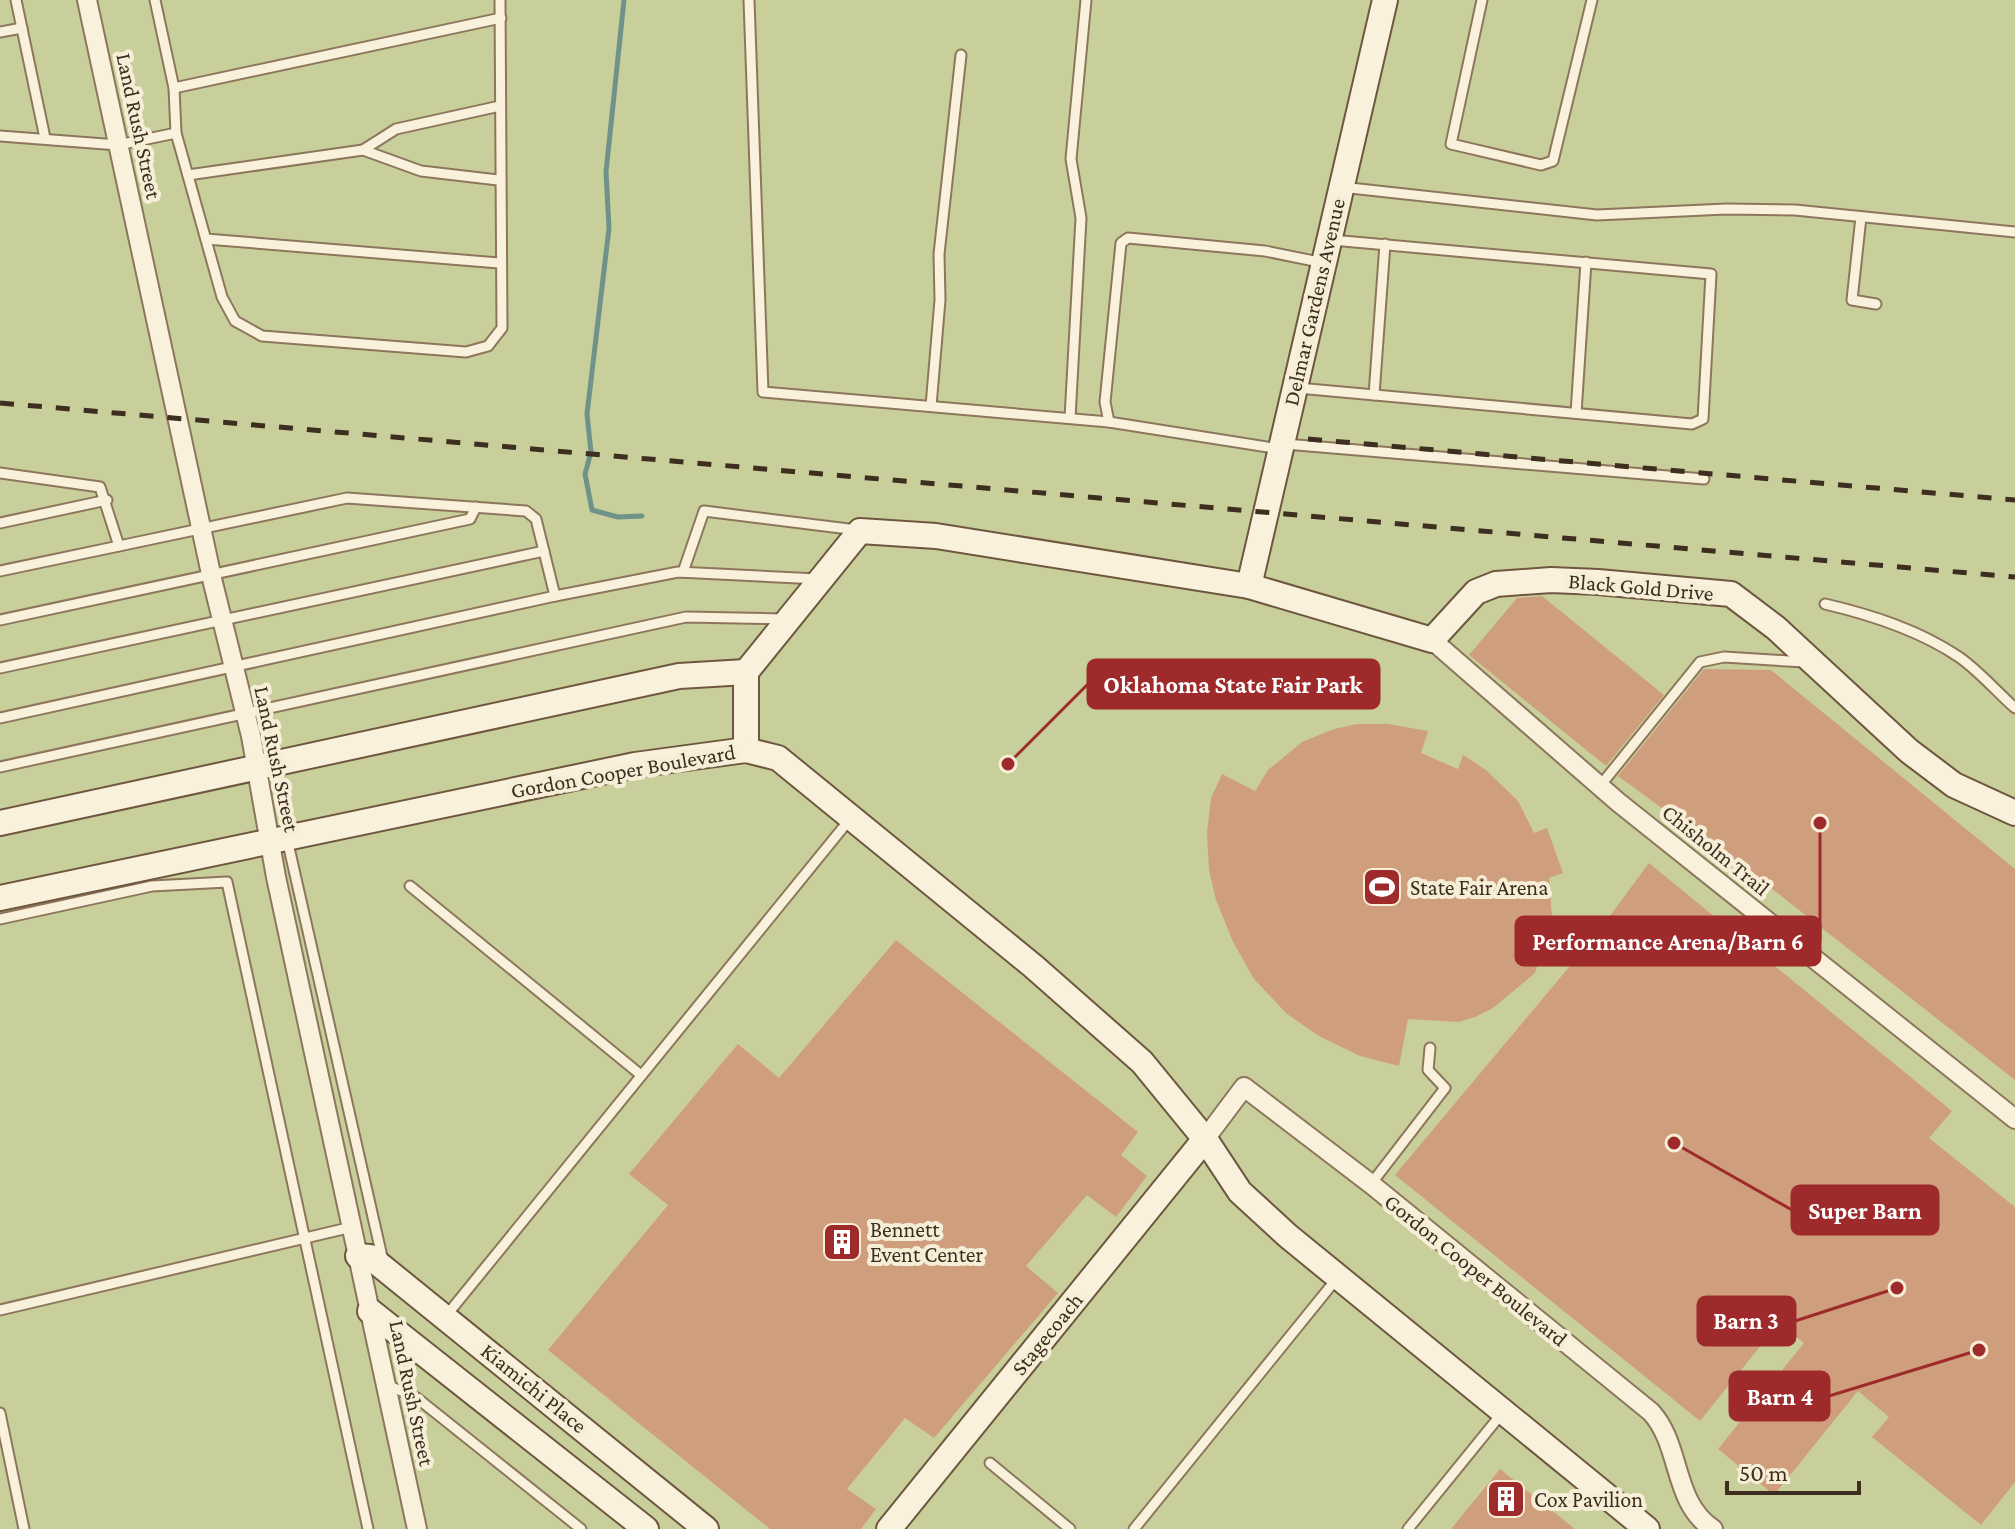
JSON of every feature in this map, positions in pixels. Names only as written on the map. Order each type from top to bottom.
[{"type":"street","name":"Land Rush Street","points":[[87,0],[211,574],[256,766],[278,839],[352,1227],[417,1529]]},
{"type":"street","name":"Delmar Gardens Avenue","points":[[1257,582],[1281,446],[1385,0]]},
{"type":"street","points":[[746,750],[746,672],[860,531],[936,536],[1257,582],[1432,640]]},
{"type":"street","name":"Black Gold Drive","points":[[1432,640],[1483,588],[1522,581],[1598,582],[1731,594],[1776,628],[1909,751],[1954,785],[2015,813]]},
{"type":"street","name":"Chisholm Trail","points":[[1432,640],[1600,786],[2015,1119]]},
{"type":"street","points":[[0,823],[679,676],[746,672]]},
{"type":"street","name":"Gordon Cooper Boulevard","points":[[0,898],[635,765],[746,750],[778,758],[1033,966],[1142,1062],[1205,1139],[1240,1192],[1338,1277],[1647,1529]]},
{"type":"street","name":"Gordon Cooper Boulevard","points":[[1205,1139],[1244,1087],[1371,1184],[1651,1412],[1663,1425],[1686,1500],[1713,1529]]},
{"type":"street","name":"Stagecoach","points":[[889,1529],[1205,1139]]},
{"type":"street","name":"Kiamichi Place","points":[[358,1256],[370,1257],[706,1529]]},
{"type":"street","name":"Kiamichi Place","points":[[370,1311],[646,1529]]},
{"type":"lane","points":[[16,0],[45,138]]},
{"type":"lane","points":[[155,0],[174,88],[176,133],[222,297],[235,321],[262,336],[466,352],[488,346],[502,328],[498,180],[500,0]]},
{"type":"lane","points":[[749,0],[763,392],[1109,422],[1281,446],[1704,479]]},
{"type":"lane","points":[[1070,418],[1081,218],[1071,159],[1086,0]]},
{"type":"lane","points":[[1482,0],[1451,144],[1541,165],[1553,161],[1592,0]]},
{"type":"lane","points":[[174,88],[501,18]]},
{"type":"lane","points":[[0,32],[22,28]]},
{"type":"lane","points":[[931,406],[940,300],[939,254],[961,55]]},
{"type":"lane","points":[[188,175],[363,150],[396,129],[500,106]]},
{"type":"lane","points":[[0,136],[118,145],[176,133]]},
{"type":"lane","points":[[363,150],[421,171],[498,180]]},
{"type":"lane","points":[[1341,187],[1597,215],[1726,209],[1861,217],[2015,232]]},
{"type":"lane","points":[[1861,217],[1852,300],[1876,304]]},
{"type":"lane","points":[[1109,422],[1105,402],[1124,238],[1265,251],[1327,251],[1385,244],[1711,274],[1713,283],[1703,419],[1692,424],[1295,387]]},
{"type":"lane","points":[[206,239],[499,263]]},
{"type":"lane","points":[[1374,395],[1385,244]]},
{"type":"lane","points":[[1576,413],[1586,262]]},
{"type":"lane","points":[[0,473],[100,487],[107,500],[119,546]]},
{"type":"lane","points":[[0,571],[347,498],[532,513],[555,596]]},
{"type":"lane","points":[[0,523],[107,500]]},
{"type":"lane","points":[[0,620],[470,519],[476,507]]},
{"type":"lane","points":[[683,572],[704,511],[860,531]]},
{"type":"lane","points":[[0,668],[544,551]]},
{"type":"lane","points":[[0,718],[555,596],[683,572],[822,579]]},
{"type":"lane","points":[[1825,604],[1869,614],[1924,637],[1960,658],[2015,708]]},
{"type":"lane","points":[[0,767],[686,617],[789,619]]},
{"type":"lane","points":[[1600,786],[1700,662],[1724,657],[1813,663]]},
{"type":"lane","points":[[445,1317],[850,819]]},
{"type":"lane","points":[[278,839],[384,1268]]},
{"type":"lane","points":[[0,919],[152,886],[227,882],[368,1529]]},
{"type":"lane","points":[[410,886],[641,1075]]},
{"type":"lane","points":[[1371,1184],[1445,1088],[1428,1070],[1430,1048]]},
{"type":"lane","points":[[0,1310],[352,1227]]},
{"type":"lane","points":[[1134,1529],[1338,1277]]},
{"type":"lane","points":[[385,1384],[417,1398],[581,1529]]},
{"type":"lane","points":[[1408,1529],[1503,1412]]},
{"type":"lane","points":[[0,1413],[24,1529]]},
{"type":"lane","points":[[990,1463],[1070,1529]]},
{"type":"green space","points":[[0,0],[2015,0],[2015,1529],[0,1529]]},
{"type":"building","points":[[1542,596],[1664,695],[1606,766],[1469,655],[1517,598]]},
{"type":"building","points":[[1704,669],[1771,670],[2015,869],[2015,1080],[1771,888],[1618,776]]},
{"type":"building","name":"State Fair Arena","points":[[1357,724],[1388,724],[1428,731],[1421,753],[1458,769],[1463,755],[1486,770],[1518,801],[1534,833],[1547,828],[1563,873],[1549,878],[1552,917],[1535,973],[1493,1008],[1475,1017],[1459,1022],[1408,1019],[1399,1066],[1360,1056],[1319,1036],[1287,1014],[1254,979],[1233,942],[1216,900],[1209,870],[1207,833],[1211,798],[1222,774],[1255,791],[1268,770],[1302,742],[1334,729]]},
{"type":"building","points":[[1649,863],[1952,1111],[1929,1138],[2015,1207],[2015,1482],[1981,1525],[1872,1437],[1889,1417],[1858,1391],[1774,1495],[1718,1449],[1804,1343],[1779,1323],[1700,1421],[1395,1175],[1595,936]]},
{"type":"building","name":"Bennett Event Center","points":[[896,940],[1138,1132],[1121,1155],[1147,1176],[1116,1217],[1087,1195],[1026,1266],[1058,1293],[934,1438],[905,1418],[847,1489],[876,1509],[861,1529],[770,1529],[548,1350],[668,1205],[629,1174],[738,1044],[779,1078]]},
{"type":"building","name":"Cox Pavilion","points":[[1500,1469],[1575,1529],[1451,1529]]},
{"type":"waterway","points":[[624,0],[606,172],[609,228],[587,414],[591,452],[585,474],[592,510],[618,517],[642,516]]},
{"type":"railway","points":[[0,403],[2015,577]]},
{"type":"railway","points":[[1308,439],[2015,500]]},
{"type":"place","name":"Oklahoma State Fair Park","points":[[1008,764]]},
{"type":"place","name":"Performance Arena/Barn 6","points":[[1820,823]]},
{"type":"place","name":"State Fair Arena","points":[[1382,887]]},
{"type":"place","name":"Super Barn","points":[[1674,1143]]},
{"type":"place","name":"Bennett Event Center","points":[[842,1242]]},
{"type":"place","name":"Barn 3","points":[[1897,1288]]},
{"type":"place","name":"Barn 4","points":[[1979,1350]]},
{"type":"place","name":"Cox Pavilion","points":[[1506,1499]]}]
